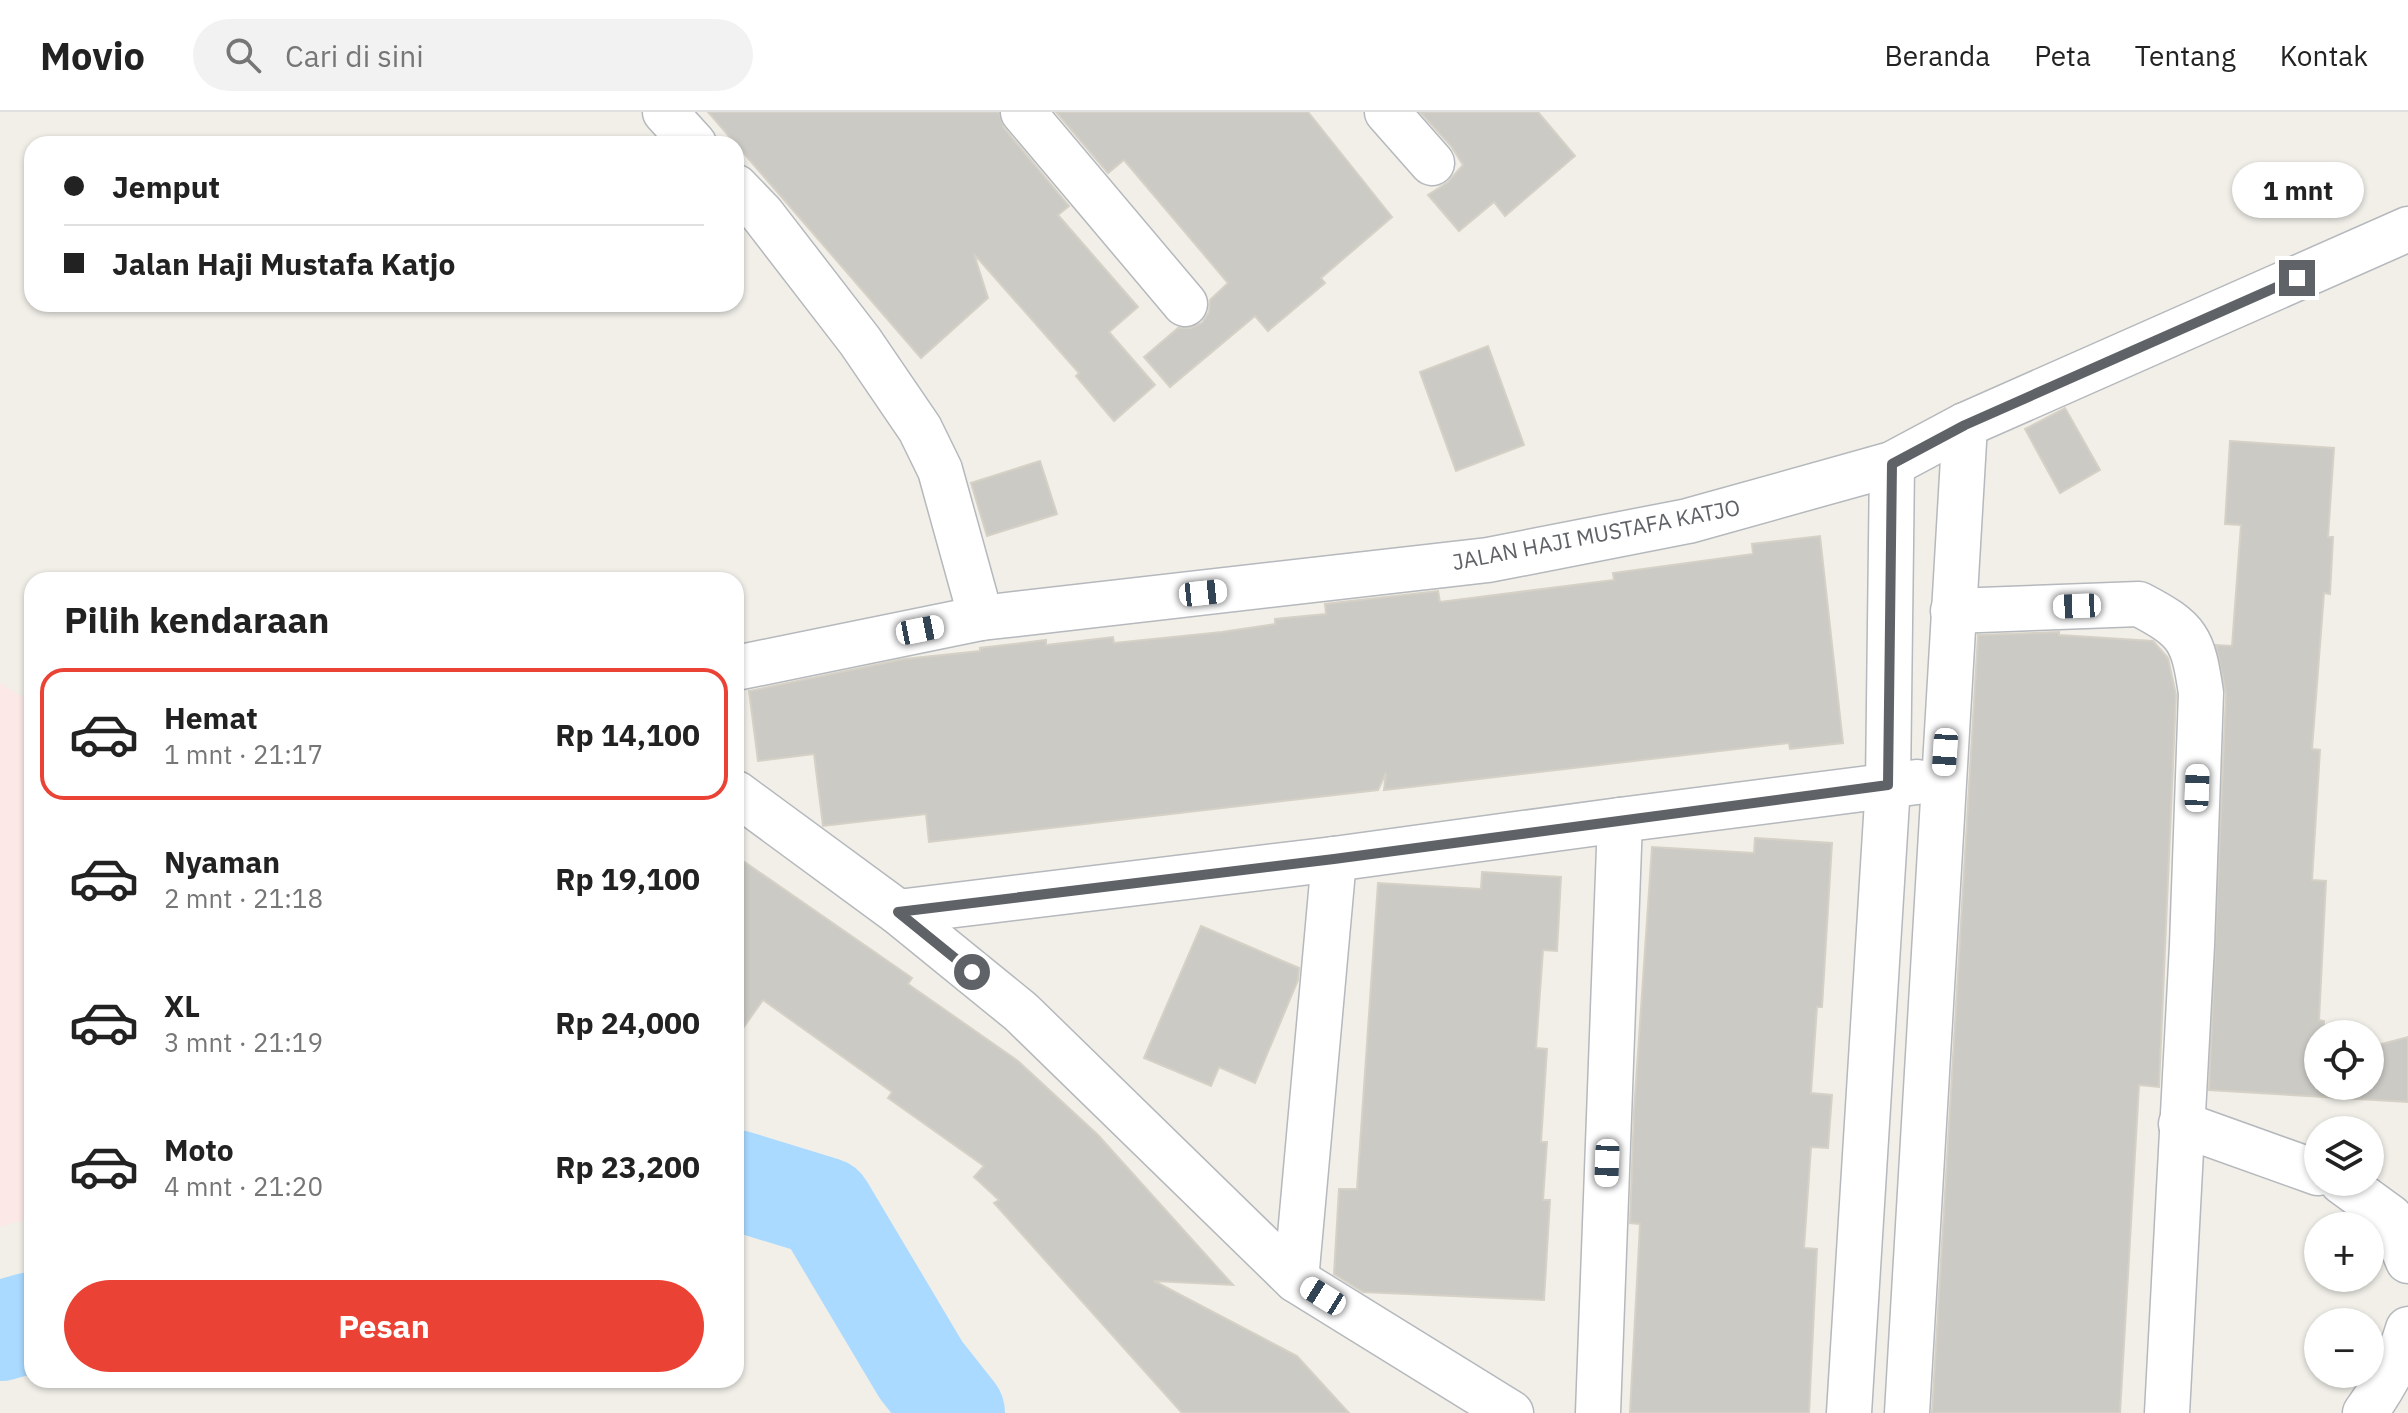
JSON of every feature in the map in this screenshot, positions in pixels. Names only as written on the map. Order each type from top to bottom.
[{"type":"street","points":[[665,112],[687,136]]},
{"type":"street","points":[[1023,112],[1185,304]]},
{"type":"street","points":[[1387,112],[1432,163]]},
{"type":"street","points":[[744,195],[762,214],[860,341],[920,429],[940,470],[981,618]]},
{"type":"street","name":"JALAN HAJI MUSTAFA KATJO","points":[[744,666],[981,618],[1488,560],[1688,521],[1892,464],[1965,425],[2408,229]]},
{"type":"street","points":[[1907,1413],[1965,425]]},
{"type":"street","points":[[1849,1413],[1888,785],[1892,464]]},
{"type":"street","points":[[1953,611],[2139,604],[2163,616],[2181,631],[2195,652],[2201,693],[2192,945],[2167,1413]]},
{"type":"street","points":[[898,912],[1943,780]]},
{"type":"street","points":[[744,801],[898,912],[1021,1012],[1296,1280],[1511,1413]]},
{"type":"street","points":[[1598,1413],[1620,820]]},
{"type":"street","points":[[1296,1280],[1334,859]]},
{"type":"street","points":[[2181,1124],[2304,1168]]},
{"type":"street","points":[[2361,1196],[2390,1217],[2408,1261]]},
{"type":"street","points":[[2365,1413],[2381,1392],[2408,1329]]},
{"type":"shaded area","points":[[0,683],[24,698],[24,1220],[0,1227]]},
{"type":"building","points":[[708,112],[999,112],[1004,128],[1069,206],[1058,215],[1138,307],[1109,332],[1155,385],[1114,421],[1076,376],[1079,373],[974,254],[988,298],[921,358],[744,154],[744,136],[729,136]]},
{"type":"building","points":[[1056,112],[1308,112],[1392,217],[1321,278],[1325,283],[1268,331],[1255,316],[1170,387],[1144,357],[1178,328],[1190,328],[1202,323],[1209,312],[1210,300],[1228,283],[1124,160],[1108,173]]},
{"type":"building","points":[[1420,112],[1538,112],[1575,156],[1505,216],[1494,202],[1459,231],[1428,195],[1448,182],[1463,165],[1451,146]]},
{"type":"building","points":[[1488,346],[1524,445],[1456,471],[1420,372]]},
{"type":"building","points":[[2065,408],[2100,470],[2060,493],[2025,429]]},
{"type":"building","points":[[2230,441],[2334,448],[2328,537],[2333,537],[2330,594],[2324,593],[2312,749],[2320,750],[2312,880],[2326,881],[2319,1020],[2304,1020],[2304,1096],[2209,1090],[2226,694],[2216,645],[2232,646],[2241,525],[2225,524]]},
{"type":"building","points":[[1040,461],[1057,514],[987,536],[971,483]]},
{"type":"building","points":[[1820,536],[1843,743],[1790,749],[1789,743],[1384,790],[1386,773],[1378,790],[929,842],[926,814],[823,826],[814,754],[758,761],[749,691],[904,659],[980,651],[980,648],[1046,640],[1046,645],[1113,637],[1114,643],[1222,632],[1275,624],[1275,619],[1326,614],[1325,604],[1438,591],[1440,602],[1614,580],[1613,573],[1753,554],[1752,544]]},
{"type":"building","points":[[2059,632],[2059,635],[2153,641],[2168,658],[2176,695],[2159,1087],[2139,1085],[2120,1413],[1932,1413],[1978,635]]},
{"type":"building","points":[[1755,838],[1832,843],[1822,1007],[1817,1007],[1811,1093],[1832,1095],[1828,1148],[1811,1147],[1804,1248],[1817,1249],[1809,1413],[1630,1413],[1640,1224],[1630,1223],[1634,1111],[1652,847],[1754,853]]},
{"type":"building","points":[[744,862],[912,978],[908,984],[1018,1061],[1098,1135],[1233,1285],[1154,1281],[1297,1356],[1349,1413],[1182,1413],[994,1203],[999,1200],[974,1177],[984,1166],[888,1098],[892,1092],[763,1000],[744,1027]]},
{"type":"building","points":[[1482,872],[1561,877],[1557,951],[1543,950],[1536,1048],[1547,1049],[1541,1142],[1547,1142],[1543,1200],[1550,1200],[1544,1300],[1363,1292],[1334,1274],[1339,1189],[1357,1189],[1378,883],[1481,889]]},
{"type":"building","points":[[1201,926],[1299,968],[1298,980],[1255,1083],[1219,1067],[1211,1086],[1144,1058]]},
{"type":"building","points":[[2408,1037],[2408,1102],[2375,1100],[2384,1100],[2384,1043]]},
{"type":"waterway","points":[[744,1182],[824,1207],[921,1370],[955,1413]]},
{"type":"waterway","points":[[0,1331],[24,1324]]},
{"type":"route","points":[[972,972],[898,912],[1334,859],[1888,785],[1892,464],[1965,425],[2297,278]]}]
